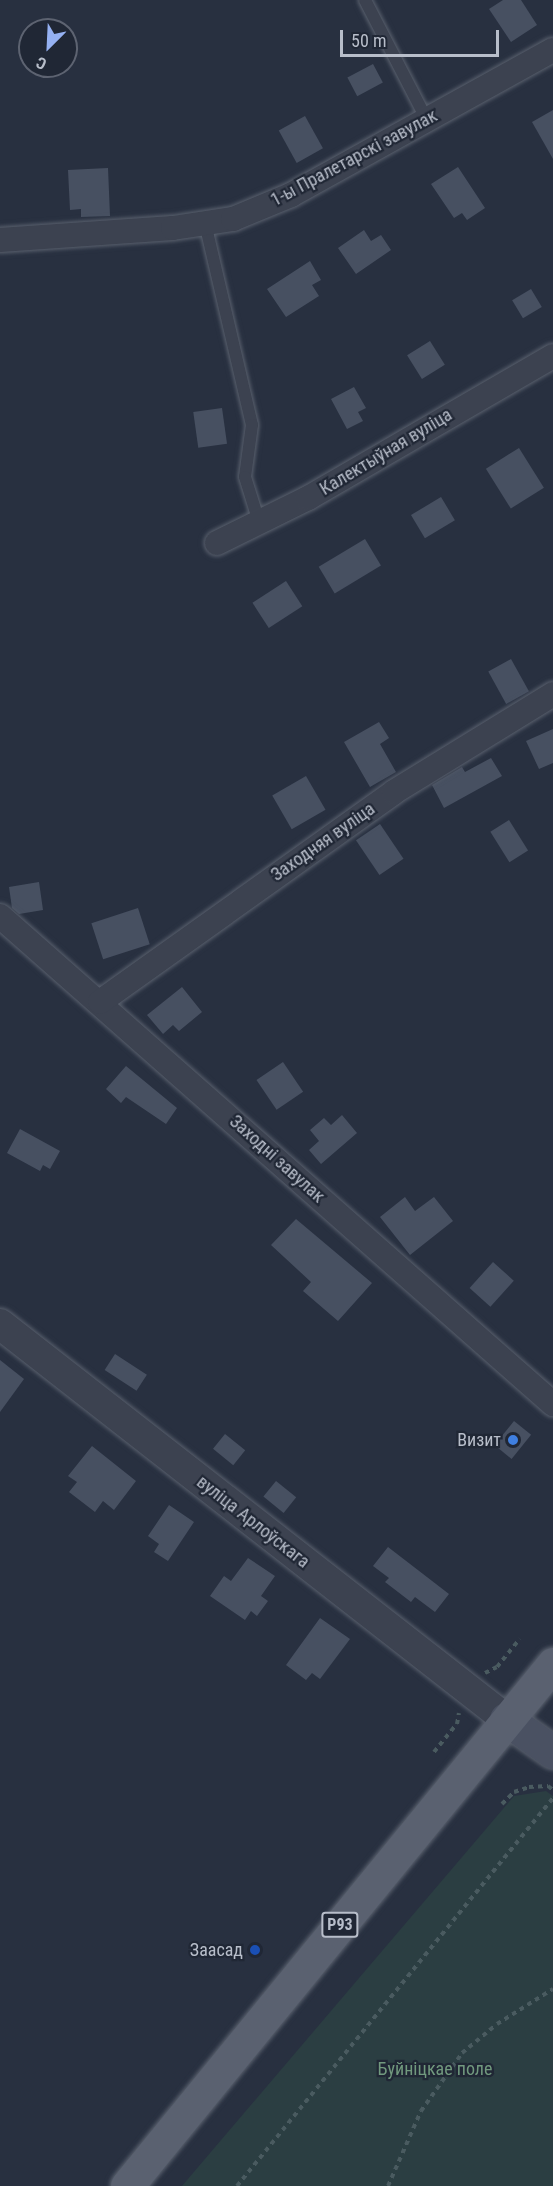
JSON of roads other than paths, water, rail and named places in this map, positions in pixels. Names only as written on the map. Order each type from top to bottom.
[{"type":"main road","name":"Р93","points":[[127,2186],[553,1664]]},
{"type":"main road","points":[[506,1719],[553,1752]]},
{"type":"street","name":"1-ы Пралетарскі завулак","points":[[0,240],[233,219],[291,195],[553,50]]},
{"type":"street","name":"Калектыўная вуліца","points":[[217,543],[308,498],[553,356]]},
{"type":"street","name":"Заходняя вуліца","points":[[100,1002],[394,792],[553,694]]},
{"type":"street","name":"Заходні завулак","points":[[0,916],[553,1404]]},
{"type":"street","name":"вуліца Арлоўскага","points":[[0,1323],[506,1719]]},
{"type":"lane","points":[[365,0],[427,120]]},
{"type":"lane","points":[[205,223],[252,425],[245,477],[259,522]]},
{"type":"place","name":"Визит","points":[[513,1440]]},
{"type":"place","name":"Заасад","points":[[255,1950]]},
{"type":"park label","name":"Буйніцкае поле","points":[[435,2069]]}]
